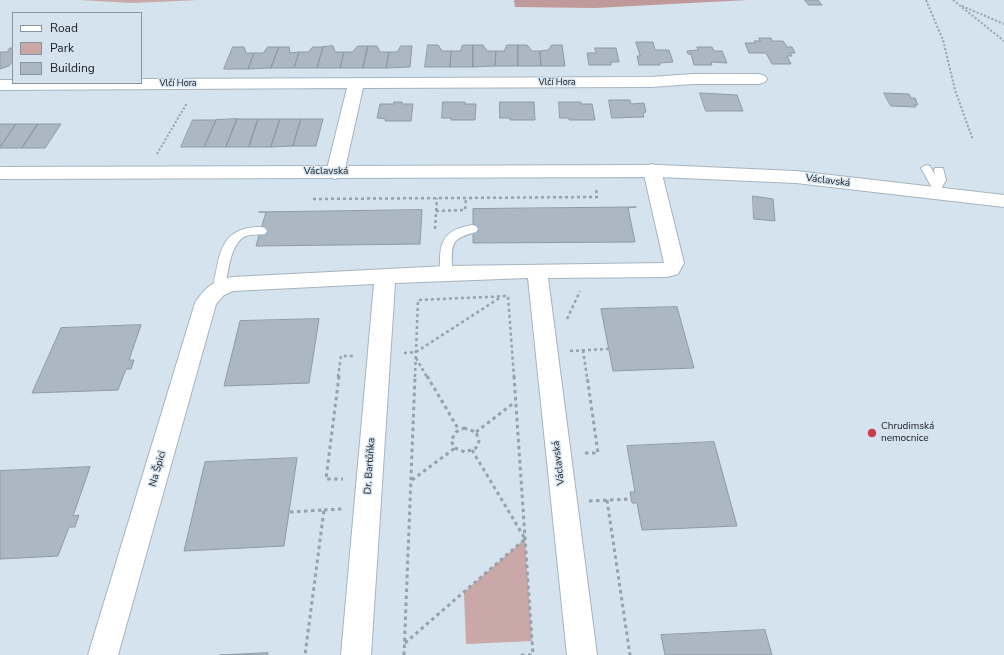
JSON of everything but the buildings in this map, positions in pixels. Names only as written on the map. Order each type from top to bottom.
[{"type":"street","name":"Vlčí Hora","points":[[0,85],[643,82],[693,79],[759,79]]},
{"type":"street","points":[[335,172],[356,83]]},
{"type":"street","points":[[219,288],[233,284],[446,274],[536,271],[661,271],[672,269],[674,263],[652,170]]},
{"type":"street","name":"Václavská","points":[[0,172],[652,170],[796,177],[938,190],[1004,201]]},
{"type":"street","name":"Václavská","points":[[536,271],[582,655]]},
{"type":"street","name":"Dr. Bartůňka","points":[[356,655],[385,277]]},
{"type":"street","name":"Na Špici","points":[[104,655],[206,303],[219,288]]},
{"type":"lane","points":[[926,168],[930,179],[938,190]]},
{"type":"lane","points":[[938,190],[941,180],[939,170]]},
{"type":"lane","points":[[446,274],[446,252],[448,242],[457,232],[472,229]]},
{"type":"lane","points":[[219,288],[233,238],[245,232],[261,230]]},
{"type":"path","points":[[926,0],[943,40],[955,90],[973,140]]},
{"type":"path","points":[[952,0],[1004,24]]},
{"type":"path","points":[[959,4],[1004,42]]},
{"type":"path","points":[[155,158],[198,84]]},
{"type":"path","points":[[436,211],[466,210],[466,198]]},
{"type":"path","points":[[565,323],[582,287],[582,271]]},
{"type":"path","points":[[404,655],[418,300],[508,296],[533,655],[521,655]]},
{"type":"path","points":[[416,352],[501,297]]},
{"type":"path","points":[[565,351],[608,349]]},
{"type":"path","points":[[579,453],[598,453],[583,350]]},
{"type":"path","points":[[416,358],[460,430]]},
{"type":"path","points":[[476,432],[515,402]]},
{"type":"path","points":[[468,428],[476,432],[479,441],[476,448],[472,450],[465,452],[455,448],[451,441],[460,430],[468,428]]},
{"type":"path","points":[[411,480],[455,448]]},
{"type":"path","points":[[472,450],[525,538]]},
{"type":"path","points":[[586,501],[631,499]]},
{"type":"path","points":[[607,500],[630,655]]},
{"type":"path","points":[[290,512],[324,510],[305,655]]},
{"type":"path","points":[[404,643],[525,538]]},
{"type":"green space","points":[[79,0],[199,0],[132,3]]},
{"type":"green space","points":[[525,539],[532,641],[466,644],[464,592]]},
{"type":"shaded area","points":[[514,0],[748,0],[595,8],[515,7]]},
{"type":"place","name":"Chrudimská nemocnice","points":[[872,433]]}]
